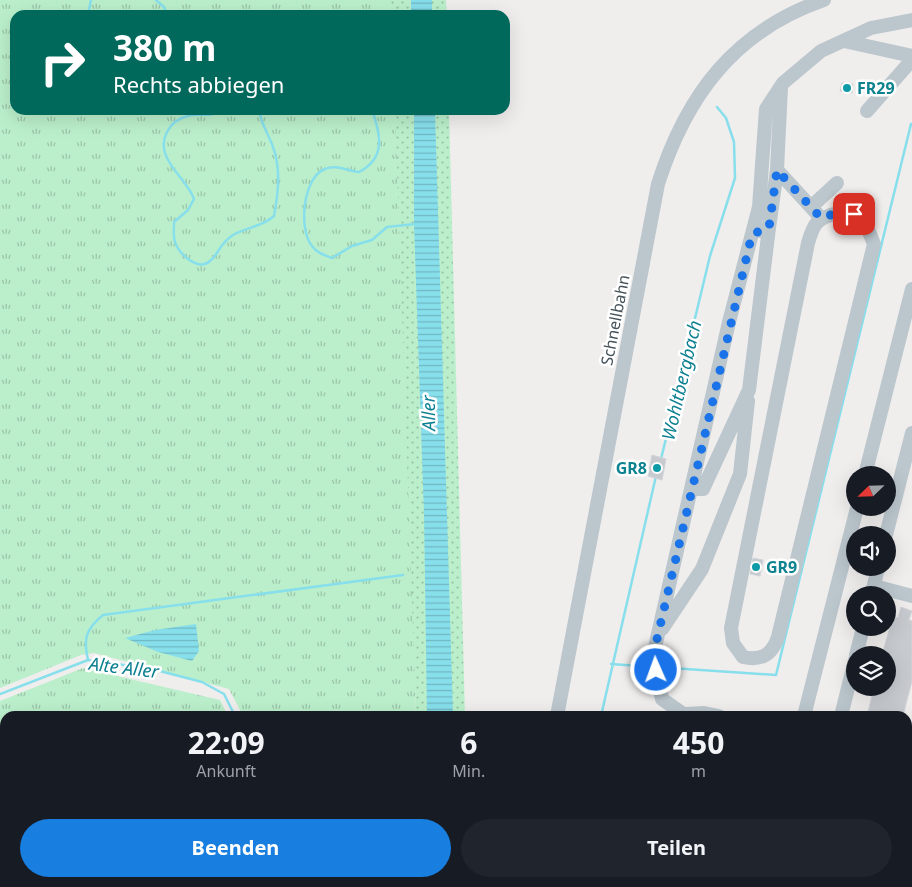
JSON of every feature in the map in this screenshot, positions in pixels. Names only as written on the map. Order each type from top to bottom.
[{"type":"street","name":"Schnellbahn","points":[[558,711],[658,184],[666,160],[689,111],[706,83],[722,64],[746,41],[773,22],[801,8],[824,0]]},
{"type":"street","points":[[680,711],[662,699],[653,656],[759,207],[766,109],[781,86],[821,52],[871,28],[912,20]]},
{"type":"street","points":[[844,41],[912,56]]},
{"type":"street","points":[[867,111],[912,60]]},
{"type":"street","points":[[657,636],[702,569],[740,474],[777,170],[781,86]]},
{"type":"street","points":[[777,170],[821,218]]},
{"type":"street","points":[[811,207],[837,183]]},
{"type":"street","points":[[837,213],[854,214],[867,226],[874,244],[778,637],[775,647],[768,654],[754,660],[743,657],[733,643],[731,628],[808,243],[813,226],[821,218],[837,213]]},
{"type":"street","points":[[752,234],[769,228]]},
{"type":"street","points":[[867,466],[912,289]]},
{"type":"street","points":[[691,489],[703,489],[749,390]]},
{"type":"street","points":[[888,526],[912,433]]},
{"type":"street","points":[[805,711],[855,516]]},
{"type":"street","points":[[896,594],[912,596]]},
{"type":"street","points":[[842,711],[846,696]]},
{"type":"green space","points":[[0,0],[399,0],[399,10],[10,10],[10,115],[401,115],[416,711],[240,711],[229,689],[94,653],[81,655],[0,688]]},
{"type":"green space","points":[[391,0],[446,0],[447,10],[392,10]]},
{"type":"green space","points":[[395,115],[449,115],[465,711],[416,711]]},
{"type":"green space","points":[[83,668],[220,700],[226,711],[0,711],[0,701]]},
{"type":"water","points":[[411,0],[432,0],[432,10],[411,10]]},
{"type":"water","name":"Aller","points":[[414,115],[435,115],[453,711],[427,711],[424,515],[414,224]]},
{"type":"water","points":[[196,624],[199,651],[192,661],[158,652],[125,638],[155,630]]},
{"type":"building","name":"FR29","points":[[842,83],[853,84],[852,93],[840,91]]},
{"type":"building","name":"GR8","points":[[652,455],[666,459],[662,480],[648,476]]},
{"type":"building","name":"GR9","points":[[753,558],[763,560],[760,576],[750,574]]},
{"type":"building","points":[[901,607],[912,611],[909,620],[912,621],[912,681],[904,711],[868,711],[872,696],[896,696],[896,646],[885,646],[887,636],[896,636],[896,617],[898,618]]},
{"type":"waterway","points":[[89,10],[91,0]]},
{"type":"waterway","points":[[156,0],[165,10]]},
{"type":"waterway","name":"Wohltbergbach","points":[[661,459],[710,256],[735,178],[734,142],[726,118],[717,107]]},
{"type":"waterway","points":[[192,115],[208,115]]},
{"type":"waterway","points":[[192,115],[173,124],[167,132],[164,150],[194,199],[188,210],[174,222],[175,242],[184,256],[194,263],[200,264],[210,261],[233,235],[269,220],[274,216],[278,191],[278,166],[260,115]]},
{"type":"waterway","points":[[374,115],[379,137],[379,145],[374,160],[359,172],[333,167],[325,169],[312,182],[305,204],[304,216],[308,238],[316,250],[332,258],[352,246],[372,240],[387,227],[415,224]]},
{"type":"waterway","points":[[671,668],[776,675],[911,124]]},
{"type":"waterway","name":"Wohltbergbach","points":[[602,711],[656,476]]},
{"type":"waterway","points":[[88,660],[87,634],[103,615],[403,575]]},
{"type":"waterway","name":"Alte Aller","points":[[0,694],[88,660],[152,669],[202,682],[224,694],[232,711]]},
{"type":"waterway","points":[[611,664],[639,666]]},
{"type":"place","name":"FR29","points":[[847,88]]},
{"type":"place","name":"GR8","points":[[657,468]]},
{"type":"place","name":"GR9","points":[[756,567]]},
{"type":"route","points":[[656,670],[653,656],[729,322],[752,234],[769,228],[777,170],[821,218],[837,213],[854,214]]}]
